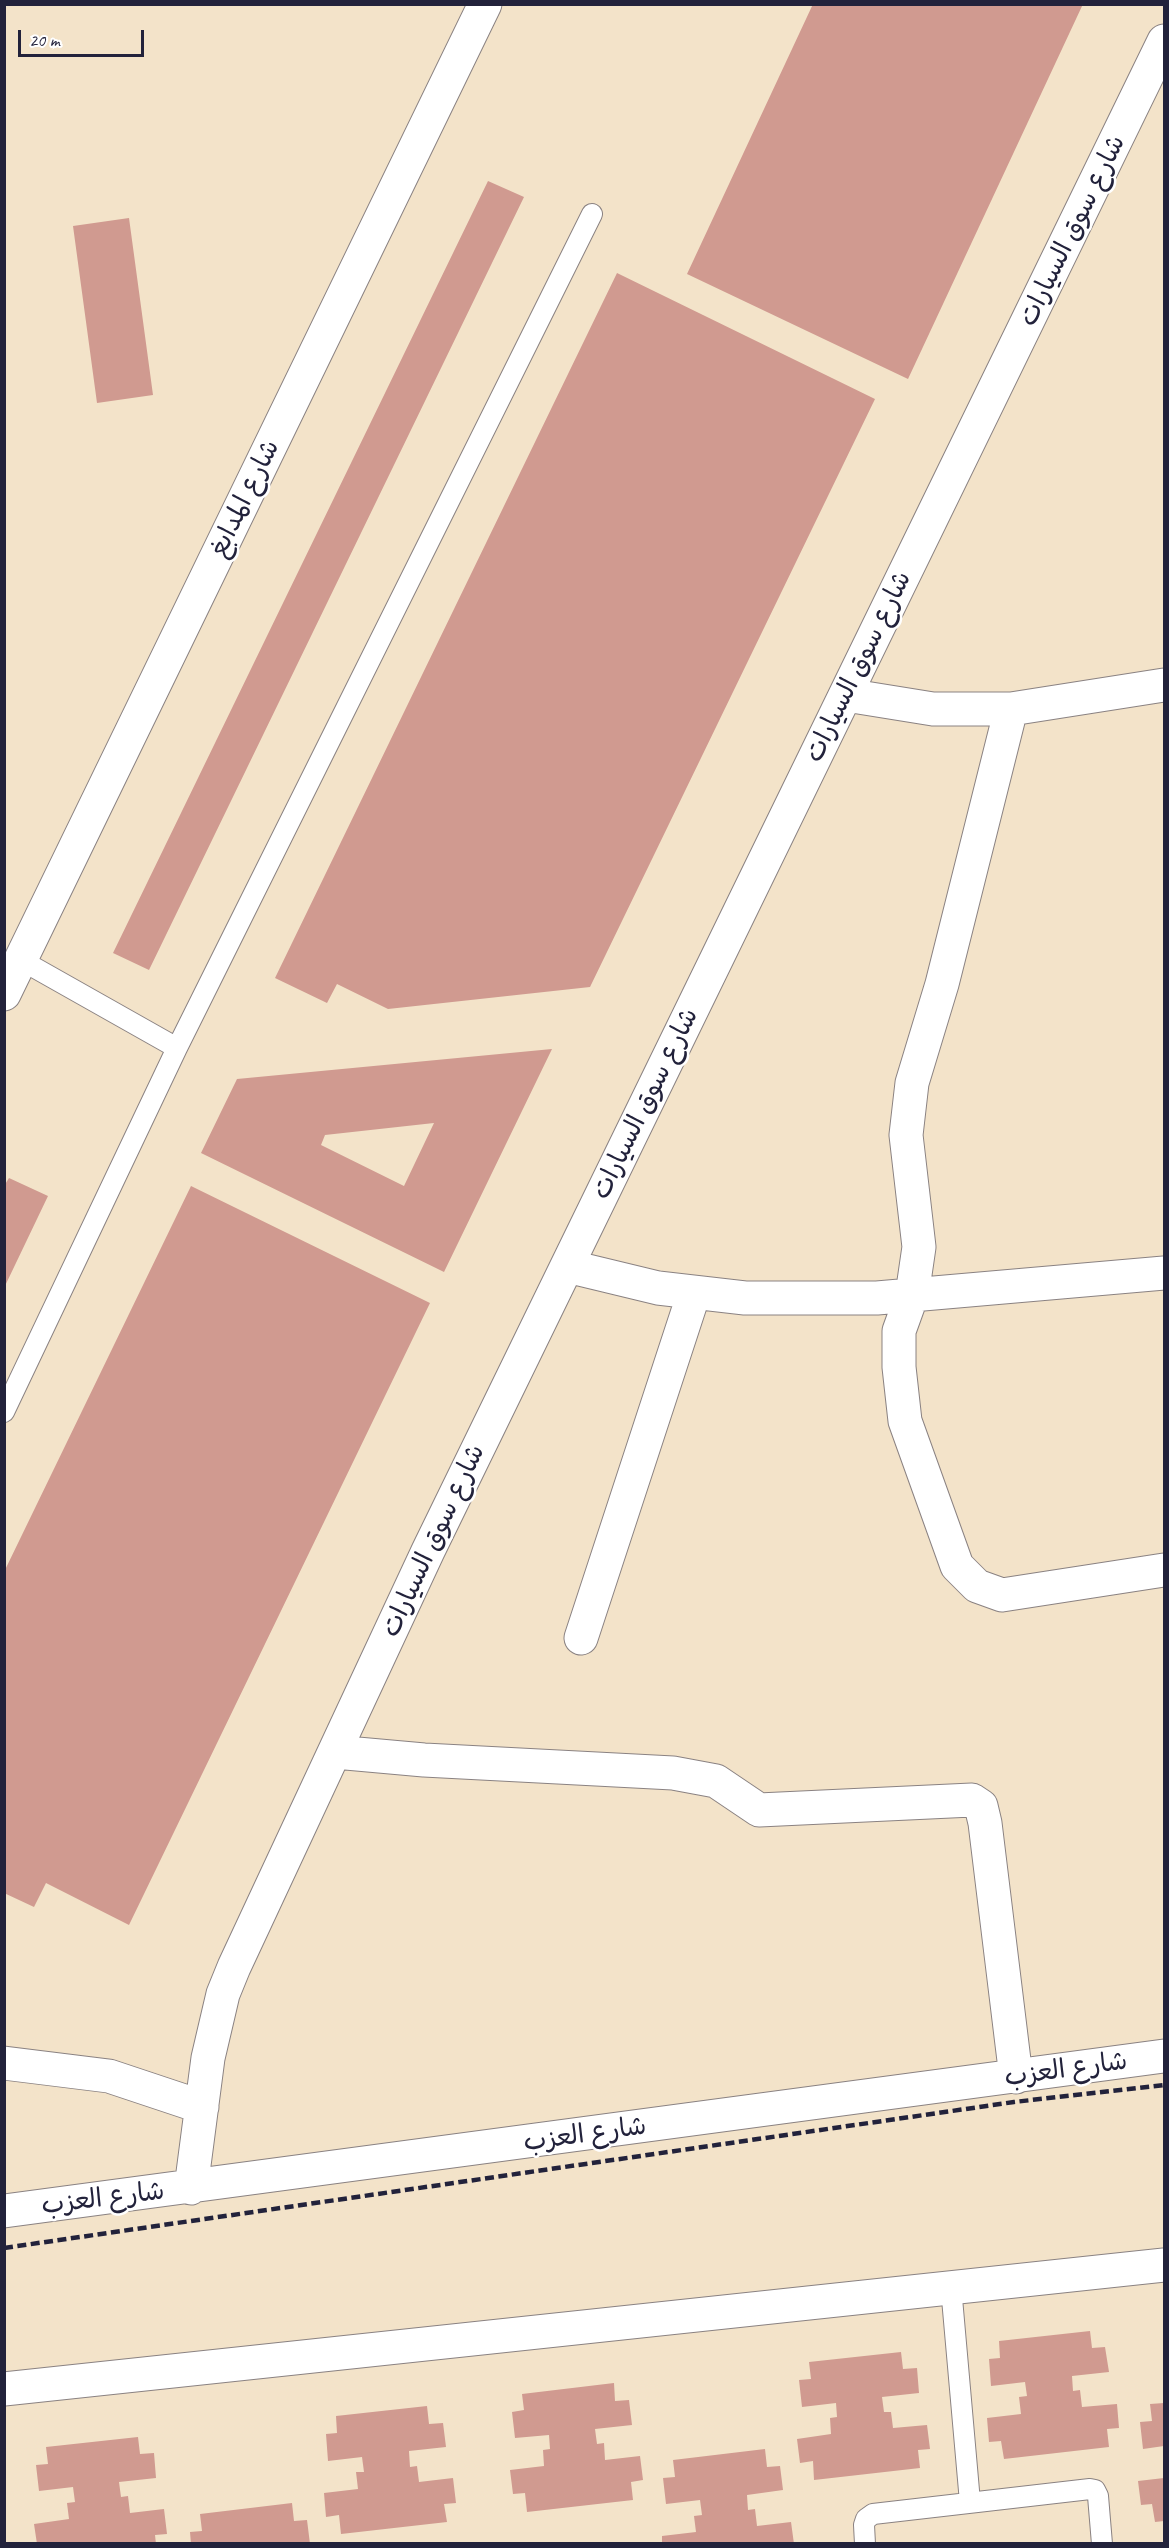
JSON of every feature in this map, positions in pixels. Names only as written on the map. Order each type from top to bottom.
[{"type":"street","name":"شارع المدابغ","points":[[4,994],[485,4]]},
{"type":"street","name":"شارع سوق السيارات","points":[[191,2188],[208,2058],[223,1994],[428,1551],[1164,41]]},
{"type":"street","points":[[846,695],[933,709],[1011,709],[1164,685]]},
{"type":"street","points":[[1011,709],[942,984],[912,1083],[906,1135],[919,1247],[912,1295],[899,1331],[899,1367],[905,1421],[957,1566],[977,1586],[1002,1595],[1164,1570]]},
{"type":"street","points":[[567,1266],[658,1288],[745,1298],[876,1298],[1164,1273]]},
{"type":"street","points":[[581,1638],[694,1293]]},
{"type":"street","points":[[335,1752],[424,1760],[673,1773],[716,1781],[759,1810],[972,1800],[981,1806],[985,1823],[1016,2077]]},
{"type":"street","name":"شارع العزب","points":[[4,2211],[191,2188],[1164,2056]]},
{"type":"street","points":[[4,2063],[109,2076],[202,2107]]},
{"type":"street","points":[[4,2388],[1164,2265]]},
{"type":"lane","points":[[4,1412],[177,1048],[592,214]]},
{"type":"lane","points":[[21,960],[177,1048]]},
{"type":"lane","points":[[951,2287],[970,2502]]},
{"type":"lane","points":[[866,2544],[864,2525],[866,2519],[873,2514],[1095,2490],[1102,2544]]},
{"type":"building","points":[[813,4],[1083,4],[908,379],[687,274]]},
{"type":"building","points":[[488,181],[524,197],[149,970],[113,953]]},
{"type":"building","points":[[129,218],[153,395],[97,403],[73,226]]},
{"type":"building","points":[[617,273],[875,399],[590,987],[388,1009],[337,984],[327,1003],[275,978]]},
{"type":"building","points":[[552,1049],[444,1272],[201,1153],[237,1079]],"holes":[[[434,1123],[404,1186],[321,1145],[325,1135]]]},
{"type":"building","points":[[9,1178],[48,1196],[4,1288],[4,1186]]},
{"type":"building","points":[[191,1186],[430,1303],[129,1925],[46,1883],[34,1907],[4,1893],[4,1572]]},
{"type":"building","points":[[1090,2331],[1092,2348],[1105,2347],[1109,2372],[1072,2376],[1073,2391],[1080,2390],[1082,2407],[1117,2404],[1119,2428],[1107,2429],[1109,2447],[1004,2459],[1001,2441],[989,2442],[987,2418],[1021,2414],[1019,2397],[1027,2396],[1025,2382],[991,2386],[989,2359],[1000,2358],[999,2341]]},
{"type":"building","points":[[901,2352],[903,2369],[917,2368],[919,2393],[882,2397],[884,2412],[891,2412],[893,2428],[927,2425],[930,2449],[918,2450],[920,2468],[814,2480],[813,2461],[800,2463],[797,2439],[831,2434],[830,2418],[837,2417],[836,2403],[802,2407],[799,2380],[811,2379],[809,2362]]},
{"type":"building","points":[[614,2383],[615,2401],[629,2400],[632,2425],[595,2429],[597,2444],[604,2443],[605,2460],[640,2456],[643,2480],[631,2482],[633,2500],[527,2512],[525,2493],[513,2494],[510,2470],[544,2466],[543,2450],[550,2449],[549,2435],[515,2438],[512,2412],[524,2410],[522,2394]]},
{"type":"building","points":[[1164,2403],[1164,2446],[1143,2449],[1140,2422],[1152,2421],[1150,2404]]},
{"type":"building","points":[[427,2406],[429,2424],[443,2423],[446,2447],[409,2451],[410,2467],[417,2466],[419,2482],[453,2478],[456,2503],[444,2504],[447,2522],[341,2534],[339,2515],[326,2517],[324,2493],[358,2489],[356,2472],[364,2472],[362,2457],[328,2461],[326,2434],[337,2433],[336,2416]]},
{"type":"building","points":[[138,2437],[140,2454],[154,2453],[156,2478],[119,2482],[121,2497],[128,2496],[130,2513],[164,2509],[167,2534],[155,2535],[156,2544],[37,2544],[34,2524],[69,2519],[67,2503],[75,2502],[73,2487],[39,2491],[36,2465],[48,2464],[46,2447]]},
{"type":"building","points":[[765,2449],[767,2467],[780,2466],[783,2490],[747,2495],[748,2510],[755,2509],[757,2526],[791,2522],[794,2544],[662,2544],[662,2536],[696,2532],[694,2516],[702,2515],[700,2500],[666,2504],[663,2478],[675,2477],[673,2460]]},
{"type":"building","points":[[1164,2478],[1164,2521],[1155,2522],[1152,2504],[1141,2505],[1138,2481]]},
{"type":"building","points":[[292,2503],[294,2521],[307,2520],[310,2544],[191,2544],[190,2532],[202,2531],[200,2514]]},
{"type":"railway","points":[[4,2248],[1014,2102],[1164,2085]]}]
